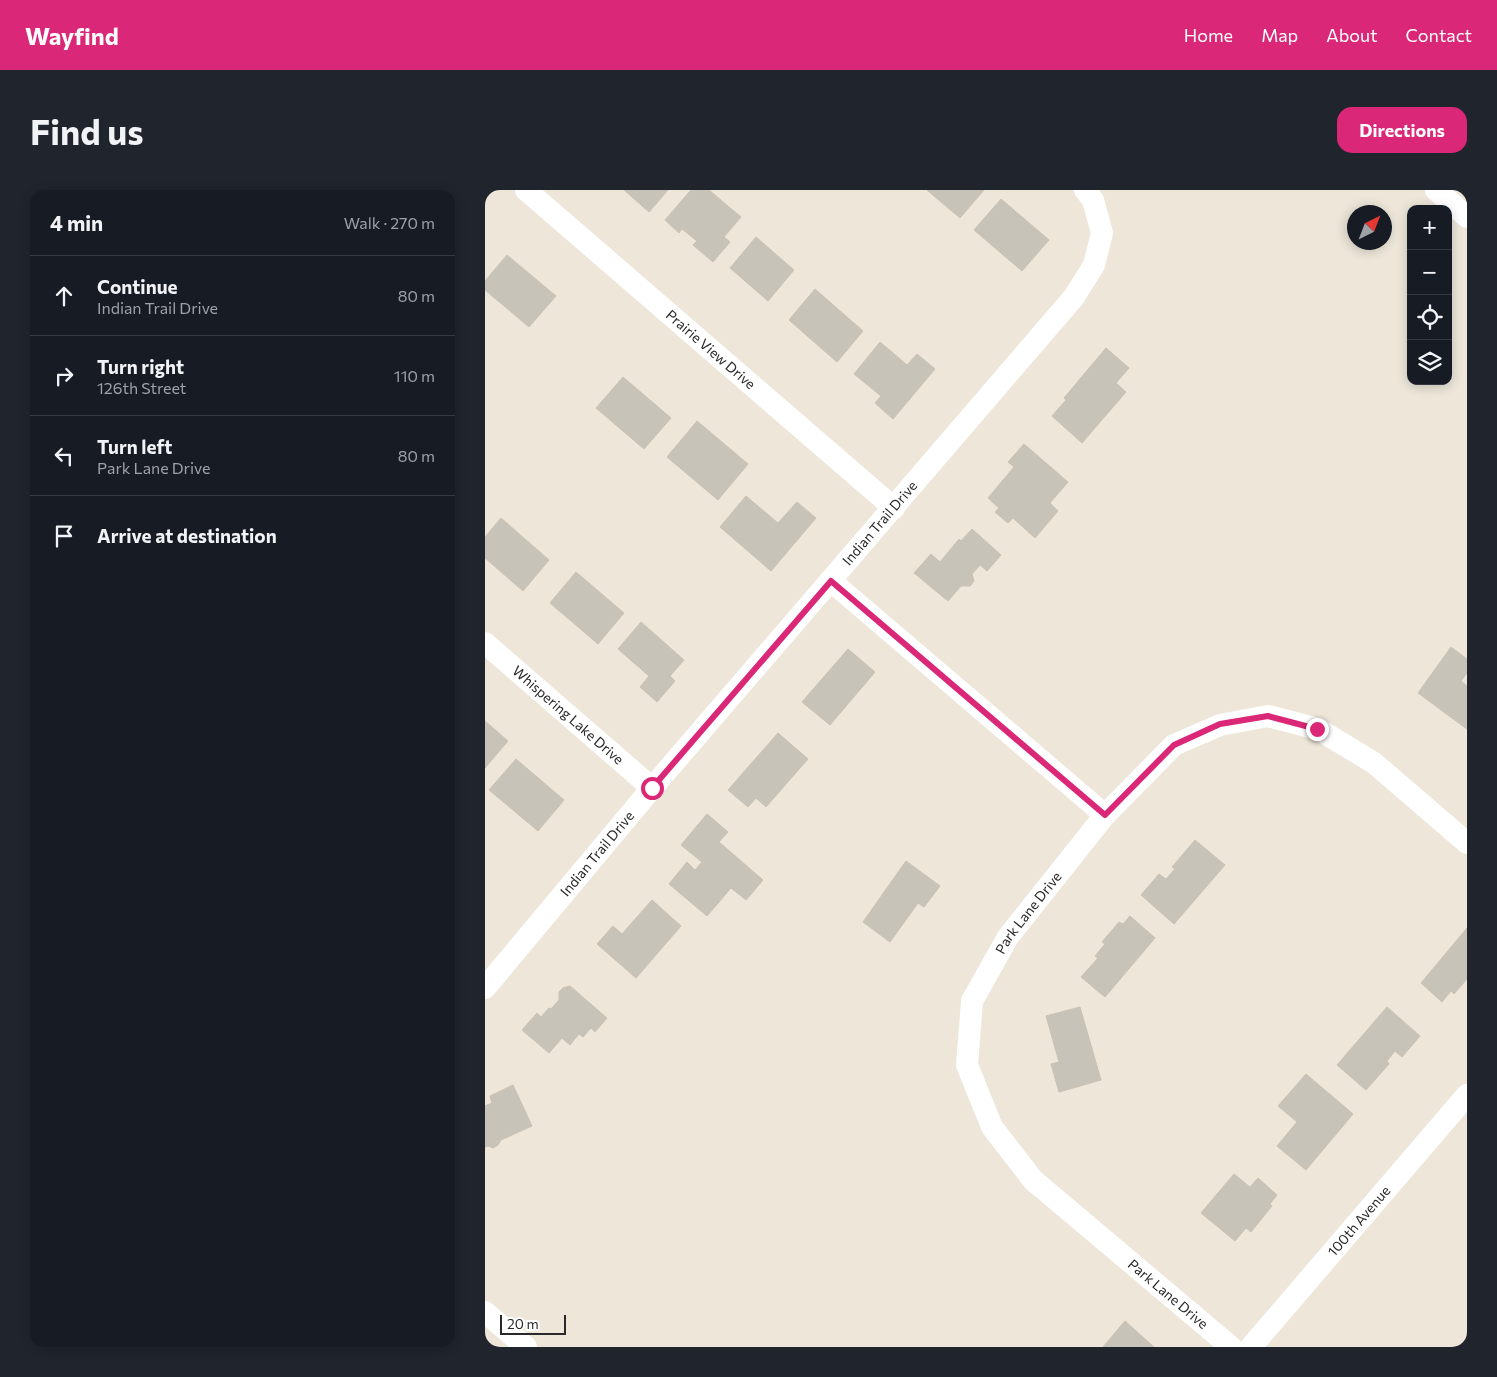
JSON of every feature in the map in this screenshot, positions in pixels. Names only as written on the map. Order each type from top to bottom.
[{"type":"street","name":"Prairie View Drive","points":[[526,190],[894,508]]},
{"type":"street","name":"Indian Trail Drive","points":[[485,988],[652,788],[1075,297],[1094,265],[1102,233],[1093,200],[1085,190]]},
{"type":"street","points":[[1436,190],[1467,217]]},
{"type":"street","points":[[831,581],[1105,815]]},
{"type":"street","name":"Whispering Lake Drive","points":[[485,643],[652,788]]},
{"type":"street","name":"Park Lane Drive","points":[[1231,1347],[1033,1180],[992,1127],[967,1066],[972,1001],[1008,936],[1105,815],[1174,745],[1220,724],[1268,716],[1317,729],[1374,763],[1467,843]]},
{"type":"street","name":"100th Avenue","points":[[1251,1347],[1467,1095]]},
{"type":"street","points":[[485,1312],[526,1347]]},
{"type":"building","points":[[624,190],[668,190],[649,212]]},
{"type":"building","points":[[691,190],[709,190],[741,217],[724,237],[730,242],[713,262],[693,245],[697,241],[682,229],[679,233],[665,220]]},
{"type":"building","points":[[927,190],[984,190],[960,218]]},
{"type":"building","points":[[1001,199],[1049,240],[1022,271],[974,230]]},
{"type":"building","points":[[756,237],[794,270],[768,301],[730,268]]},
{"type":"building","points":[[507,255],[556,296],[529,327],[485,290],[485,281]]},
{"type":"building","points":[[815,289],[863,331],[837,362],[789,320]]},
{"type":"building","points":[[880,342],[907,365],[917,354],[935,369],[893,419],[875,403],[881,396],[854,374]]},
{"type":"building","points":[[1106,348],[1129,368],[1116,383],[1126,392],[1082,443],[1052,416],[1066,400],[1064,398]]},
{"type":"building","points":[[623,377],[671,418],[644,449],[596,408]]},
{"type":"building","points":[[697,421],[748,464],[718,500],[667,457]]},
{"type":"building","points":[[1024,444],[1068,482],[1050,503],[1058,511],[1035,538],[1013,518],[1008,523],[995,512],[999,508],[988,498],[1014,467],[1008,462]]},
{"type":"building","points":[[746,496],[778,523],[797,502],[816,518],[771,571],[720,527]]},
{"type":"building","points":[[501,518],[549,560],[523,591],[485,558],[485,537]]},
{"type":"building","points":[[972,529],[1001,555],[987,571],[980,565],[972,574],[974,581],[970,586],[961,586],[948,601],[914,573],[931,554],[940,562],[959,539],[961,541]]},
{"type":"building","points":[[576,572],[624,613],[598,644],[550,603]]},
{"type":"building","points":[[641,622],[684,660],[670,676],[675,681],[657,702],[640,687],[649,676],[618,649]]},
{"type":"building","points":[[1451,647],[1467,659],[1467,673],[1461,681],[1467,686],[1467,729],[1418,693]]},
{"type":"building","points":[[848,649],[875,672],[830,725],[802,702]]},
{"type":"building","points":[[485,721],[508,741],[485,768]]},
{"type":"building","points":[[778,733],[808,759],[766,807],[756,798],[748,807],[728,790]]},
{"type":"building","points":[[516,759],[564,800],[538,831],[489,790]]},
{"type":"building","points":[[707,814],[728,832],[719,842],[763,880],[746,900],[731,888],[707,916],[669,884],[687,862],[695,870],[702,862],[681,845]]},
{"type":"building","points":[[1195,840],[1225,865],[1174,924],[1141,895],[1159,874],[1166,879],[1175,869],[1172,867]]},
{"type":"building","points":[[906,861],[940,886],[924,907],[918,903],[890,942],[863,922]]},
{"type":"building","points":[[652,900],[681,926],[636,978],[597,944],[613,926],[622,934]]},
{"type":"building","points":[[1130,916],[1155,938],[1105,997],[1081,977],[1098,958],[1095,956],[1105,944],[1102,942],[1119,922],[1123,924]]},
{"type":"building","points":[[1467,928],[1467,979],[1454,994],[1451,991],[1442,1002],[1421,983]]},
{"type":"building","points":[[570,986],[607,1018],[595,1032],[591,1028],[583,1037],[579,1034],[570,1045],[562,1038],[549,1053],[522,1030],[537,1013],[541,1017],[549,1008],[551,1009],[559,1000],[559,992],[563,988]]},
{"type":"building","points":[[1080,1007],[1101,1080],[1059,1092],[1051,1064],[1059,1062],[1046,1016]]},
{"type":"building","points":[[1387,1007],[1420,1036],[1402,1057],[1395,1051],[1387,1061],[1389,1064],[1366,1090],[1337,1065]]},
{"type":"building","points":[[1306,1074],[1353,1114],[1306,1170],[1277,1146],[1297,1122],[1278,1106]]},
{"type":"building","points":[[513,1085],[532,1126],[501,1140],[493,1148],[485,1147],[485,1106],[492,1103],[490,1096]]},
{"type":"building","points":[[1234,1174],[1250,1187],[1258,1178],[1277,1195],[1270,1204],[1272,1206],[1251,1232],[1246,1228],[1235,1241],[1201,1213]]},
{"type":"building","points":[[1125,1321],[1154,1347],[1103,1347]]},
{"type":"route","points":[[652,788],[831,581],[1105,815],[1174,745],[1220,724],[1268,716],[1317,729]]}]
